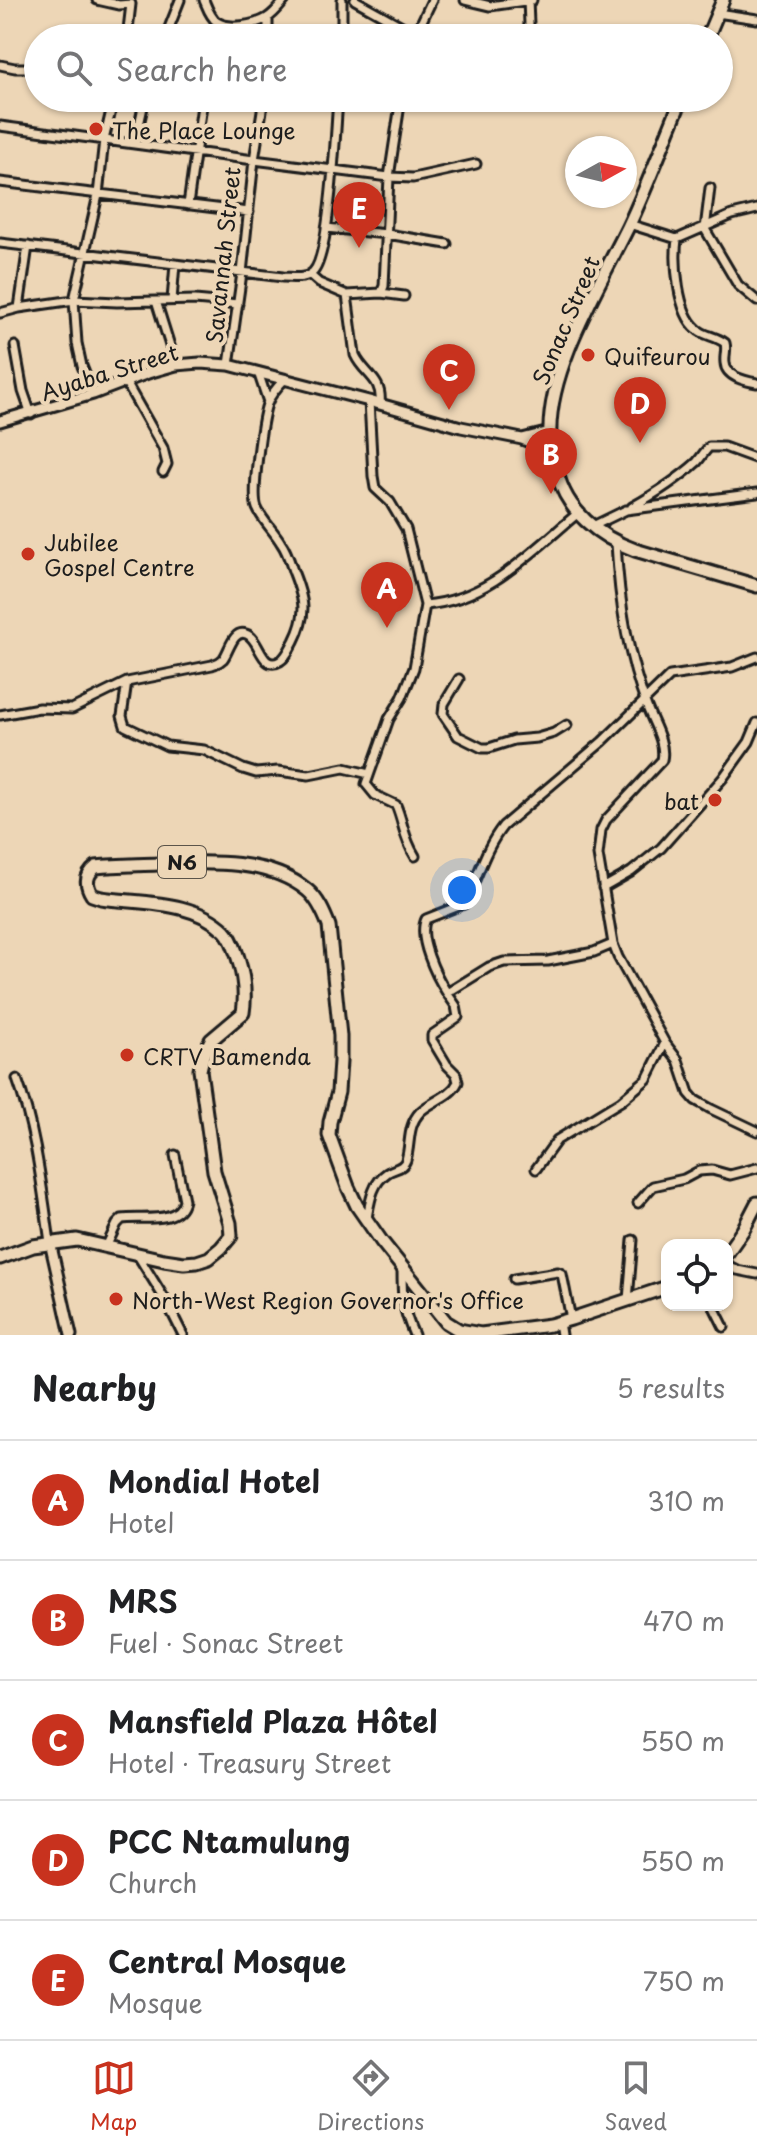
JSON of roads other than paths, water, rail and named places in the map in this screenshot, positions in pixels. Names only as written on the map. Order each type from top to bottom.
[{"type":"highway","points":[[713,24],[723,0]]},
{"type":"highway","name":"Sonac Street","points":[[676,112],[560,374],[552,403],[552,451],[559,482],[577,514],[616,543],[757,586]]},
{"type":"highway","name":"N6","points":[[0,1258],[50,1242],[77,1240],[164,1260],[197,1262],[209,1258],[231,1236],[214,1171],[200,1070],[211,1040],[243,1013],[244,975],[233,942],[210,920],[190,910],[101,898],[92,895],[87,881],[89,872],[96,867],[181,862],[230,863],[289,879],[308,891],[323,911],[329,926],[340,1036],[338,1092],[329,1135],[348,1187],[367,1220],[446,1322],[459,1330],[481,1334],[564,1326],[661,1289]]},
{"type":"highway","points":[[733,1243],[756,1207]]},
{"type":"main road","name":"Ayaba Street","points":[[0,421],[31,414],[176,365],[200,363],[229,365],[461,427],[522,439]]},
{"type":"main road","points":[[522,439],[550,432]]},
{"type":"main road","points":[[522,439],[552,451]]},
{"type":"main road","points":[[50,1242],[71,1335]]},
{"type":"street","points":[[97,0],[131,4],[129,24]]},
{"type":"street","points":[[171,24],[180,0]]},
{"type":"street","points":[[204,0],[219,24]]},
{"type":"street","points":[[251,24],[268,18],[285,0]]},
{"type":"street","points":[[342,0],[342,24]]},
{"type":"street","points":[[355,0],[395,24]]},
{"type":"street","points":[[421,24],[432,0]]},
{"type":"street","points":[[465,0],[490,6],[529,0],[529,24]]},
{"type":"street","points":[[717,13],[757,19]]},
{"type":"street","points":[[268,18],[268,24]]},
{"type":"street","points":[[0,65],[24,68]]},
{"type":"street","points":[[93,394],[77,343],[74,300],[98,195],[111,112]]},
{"type":"street","points":[[135,143],[142,112]]},
{"type":"street","points":[[188,205],[201,112]]},
{"type":"street","points":[[262,112],[254,160],[413,178],[476,164]]},
{"type":"street","points":[[0,243],[242,273],[283,277],[310,275],[319,262],[326,228],[337,112]]},
{"type":"street","points":[[381,293],[384,286],[389,177],[398,112]]},
{"type":"street","name":"Savannah Street","points":[[0,126],[254,160],[229,365]]},
{"type":"street","points":[[0,182],[249,212]]},
{"type":"street","points":[[710,188],[705,229],[738,285],[757,301]]},
{"type":"street","points":[[629,224],[677,239],[732,215],[757,209]]},
{"type":"street","points":[[326,228],[447,244]]},
{"type":"street","points":[[677,239],[675,257],[684,311],[699,332],[725,343],[724,365],[728,372],[744,381],[757,383]]},
{"type":"street","points":[[19,308],[28,246]]},
{"type":"street","points":[[172,300],[175,264]]},
{"type":"street","points":[[310,275],[319,283],[347,295],[381,293],[404,296]]},
{"type":"street","points":[[347,295],[355,355],[358,363],[377,384],[380,404]]},
{"type":"street","points":[[0,313],[74,300],[238,304]]},
{"type":"street","points":[[156,301],[176,365]]},
{"type":"street","points":[[15,346],[23,391],[31,414]]},
{"type":"street","points":[[258,372],[268,402]]},
{"type":"street","points":[[0,715],[39,708],[72,709],[127,682],[219,662],[240,634],[250,636],[266,660],[279,663],[285,658],[301,628],[304,605],[284,547],[255,504],[260,442],[268,402],[285,379]]},
{"type":"street","points":[[125,381],[163,448],[167,464],[163,472]]},
{"type":"street","points":[[369,401],[375,488],[390,502],[406,529],[425,605],[414,668],[402,698],[389,719],[366,784],[375,795],[396,805],[405,838],[415,856]]},
{"type":"street","points":[[593,526],[660,491],[709,447],[724,447],[757,459]]},
{"type":"street","points":[[626,510],[757,493]]},
{"type":"street","points":[[425,605],[458,599],[504,576],[577,514]]},
{"type":"street","points":[[616,543],[623,619],[634,667],[663,755],[662,760],[606,820],[601,830],[598,855],[613,944],[665,1043],[678,1060],[689,1093],[695,1100],[757,1131]]},
{"type":"street","points":[[367,1220],[374,1188],[387,1173],[403,1166],[406,1161],[413,1120],[451,1092],[458,1082],[456,1074],[432,1040],[432,1035],[458,1017],[456,1006],[447,993],[422,935],[426,919],[464,904],[492,840],[503,826],[602,742],[670,676],[732,667],[757,657]]},
{"type":"street","points":[[459,679],[444,704],[443,714],[458,736],[482,748],[537,738],[567,725]]},
{"type":"street","points":[[127,682],[122,716],[125,726],[160,744],[204,750],[256,773],[278,771],[309,775],[344,768],[369,774]]},
{"type":"street","points":[[603,888],[631,872],[661,848],[723,778],[749,742],[757,723]]},
{"type":"street","points":[[447,993],[489,967],[504,962],[548,961],[594,952],[613,944]]},
{"type":"street","points":[[536,1169],[557,1140],[621,1101],[647,1079],[665,1043]]},
{"type":"street","points":[[17,1079],[37,1163],[50,1242]]},
{"type":"street","points":[[106,1247],[122,1219],[168,1217],[183,1207],[175,1155]]},
{"type":"street","points":[[638,1203],[653,1186],[680,1180],[699,1171],[730,1175],[757,1168]]},
{"type":"street","points":[[628,1300],[633,1240]]},
{"type":"street","points":[[137,1254],[183,1335]]},
{"type":"street","points":[[402,1268],[401,1300],[414,1335]]},
{"type":"street","points":[[733,1268],[757,1274]]},
{"type":"street","points":[[514,1279],[558,1272],[562,1274],[564,1326]]},
{"type":"street","points":[[716,1311],[724,1327]]},
{"type":"place","name":"The Place Lounge","points":[[96,129]]},
{"type":"place","name":"Central Mosque","points":[[359,248]]},
{"type":"place","name":"Quifeurou","points":[[588,355]]},
{"type":"place","name":"Mansfield Plaza Hôtel","points":[[449,410]]},
{"type":"place","name":"PCC Ntamulung","points":[[640,443]]},
{"type":"place","name":"MRS","points":[[551,494]]},
{"type":"place","name":"Jubilee Gospel Centre","points":[[28,554]]},
{"type":"place","name":"Mondial Hotel","points":[[387,628]]},
{"type":"place","name":"bat","points":[[715,800]]},
{"type":"place","name":"CRTV Bamenda","points":[[127,1055]]},
{"type":"place","name":"North-West Region Governor's Office","points":[[116,1299]]}]
